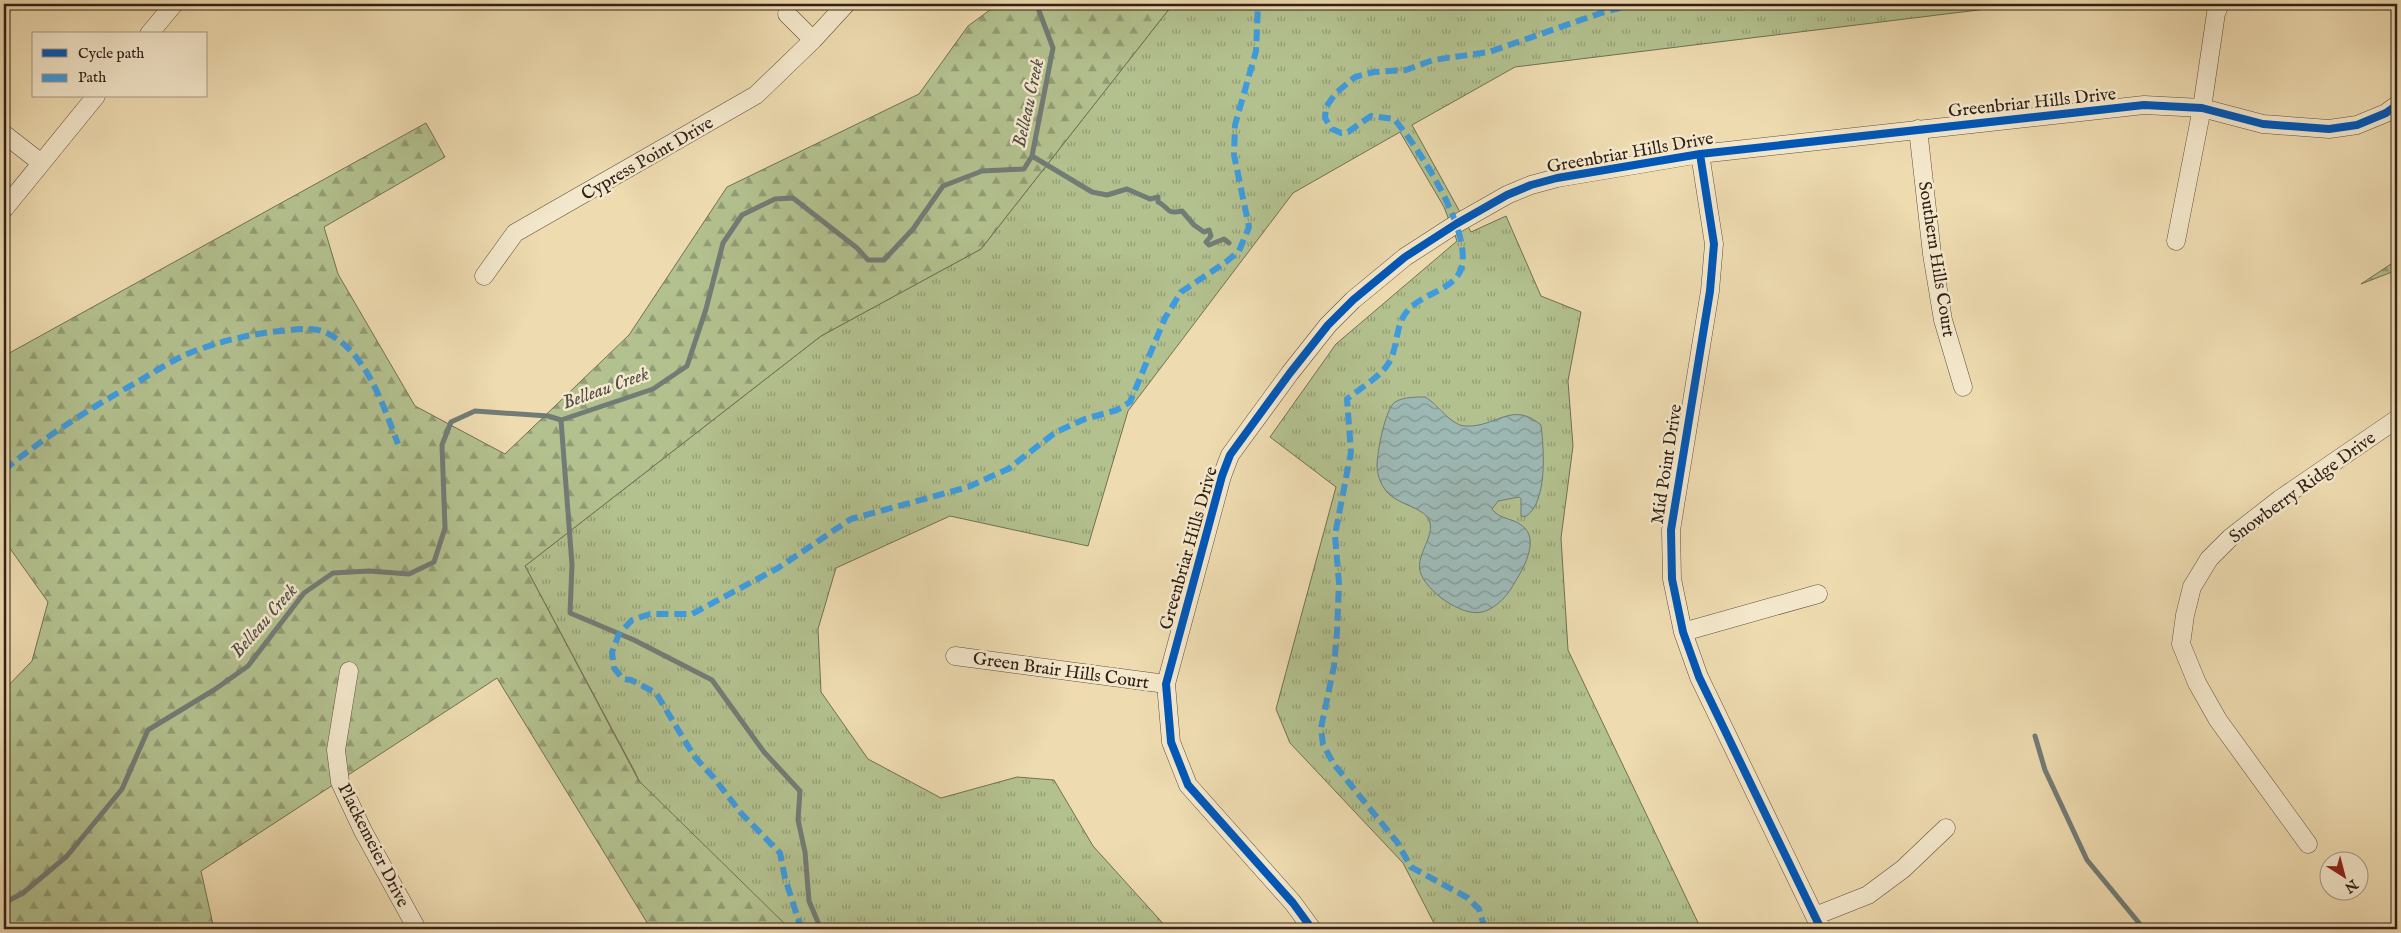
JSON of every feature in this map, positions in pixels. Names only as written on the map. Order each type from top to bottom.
[{"type":"street","points":[[151,32],[174,4]]},
{"type":"street","name":"Cypress Point Drive","points":[[484,276],[515,233],[756,95],[814,40],[846,4]]},
{"type":"street","points":[[2176,241],[2202,108],[2216,13],[2220,4]]},
{"type":"street","points":[[786,14],[814,40]]},
{"type":"street","points":[[4,209],[40,162],[94,98]]},
{"type":"street","name":"Greenbriar Hills Drive","points":[[1312,929],[1293,903],[1188,785],[1171,742],[1166,684],[1220,483],[1230,455],[1290,372],[1328,325],[1353,300],[1405,257],[1467,217],[1507,195],[1557,178],[1700,154],[2144,105],[2202,108],[2263,124],[2329,129],[2356,125],[2386,113],[2397,105]]},
{"type":"street","name":"Southern Hills Court","points":[[1918,129],[1932,254],[1943,320],[1963,387]]},
{"type":"street","points":[[4,134],[40,162]]},
{"type":"street","name":"Mid Point Drive","points":[[1700,154],[1714,244],[1710,291],[1670,530],[1672,579],[1683,632],[1699,678],[1818,922]]},
{"type":"street","name":"Snowberry Ridge Drive","points":[[2308,844],[2218,720],[2197,683],[2181,644],[2185,615],[2192,587],[2209,559],[2230,538],[2280,499],[2397,420]]},
{"type":"street","points":[[1683,632],[1818,594]]},
{"type":"street","name":"Green Brair Hills Court","points":[[955,656],[1166,684]]},
{"type":"street","name":"Plackemeier Drive","points":[[349,671],[336,750],[340,782],[363,831],[417,929]]},
{"type":"street","points":[[1818,922],[1868,895],[1903,869],[1946,828]]},
{"type":"green space","points":[[998,4],[1173,4],[981,249],[821,336],[525,566],[639,781],[790,929],[651,929],[497,678],[201,871],[214,929],[4,929],[4,690],[32,661],[48,602],[4,540],[4,356],[426,123],[445,157],[324,227],[338,274],[415,406],[505,454],[629,335],[727,187],[919,94],[968,26]]},
{"type":"green space","points":[[1173,4],[2027,4],[1515,67],[1412,125],[1471,232],[1506,216],[1541,296],[1581,312],[1568,381],[1573,446],[1561,538],[1568,650],[1701,929],[1437,929],[1403,863],[1290,743],[1276,709],[1336,487],[1270,437],[1336,344],[1457,241],[1444,207],[1400,132],[1293,193],[1128,411],[1088,546],[950,516],[836,568],[818,629],[821,692],[868,759],[941,798],[1017,777],[1054,780],[1093,846],[1168,929],[705,929],[635,772],[525,566],[821,336],[981,249]]},
{"type":"green space","points":[[2397,260],[2397,270],[2361,284]]},
{"type":"water","points":[[1425,397],[1460,425],[1476,426],[1512,415],[1521,415],[1531,418],[1541,425],[1543,475],[1538,500],[1525,517],[1521,516],[1521,499],[1519,497],[1498,501],[1492,509],[1497,514],[1525,528],[1529,535],[1530,543],[1527,559],[1506,596],[1492,608],[1482,612],[1465,611],[1445,601],[1429,587],[1423,579],[1420,565],[1430,532],[1429,520],[1421,511],[1389,494],[1378,474],[1378,452],[1391,406],[1402,399]]},
{"type":"waterway","name":"Belleau Creek","points":[[4,903],[23,893],[67,856],[122,789],[148,730],[214,690],[248,666],[304,593],[333,573],[369,571],[409,574],[434,562],[445,528],[442,445],[451,422],[475,411],[548,416],[561,420],[653,389],[687,366],[706,309],[723,243],[742,215],[775,199],[793,198],[857,248],[868,260],[884,260],[913,229],[943,186],[982,171],[1024,169],[1032,156],[1053,48],[1038,8],[1043,4]]},
{"type":"waterway","points":[[1032,156],[1092,192],[1107,195],[1127,189],[1150,199],[1158,197],[1158,202],[1170,211],[1182,211],[1194,225],[1204,232],[1209,230],[1211,236],[1206,242],[1209,245],[1224,239],[1229,243]]},
{"type":"waterway","points":[[561,420],[572,565],[570,613],[634,640],[712,680],[764,752],[800,791],[798,820],[805,852],[809,901],[820,927],[824,929]]},
{"type":"waterway","points":[[2035,736],[2045,770],[2087,860],[2144,929]]},
{"type":"marked path","points":[[804,929],[799,922],[785,878],[780,853],[741,813],[694,756],[656,693],[631,680],[623,679],[614,668],[612,652],[619,634],[632,620],[650,614],[692,614],[778,568],[851,519],[968,487],[1008,469],[1056,432],[1085,419],[1117,410],[1130,402],[1165,318],[1181,292],[1239,251],[1249,227],[1234,155],[1235,125],[1256,51],[1258,4]]},
{"type":"marked path","points":[[1485,929],[1479,909],[1468,898],[1411,867],[1397,842],[1333,763],[1323,744],[1321,728],[1334,666],[1337,632],[1339,583],[1335,535],[1351,452],[1347,399],[1385,369],[1391,358],[1402,320],[1410,308],[1455,279],[1462,264],[1462,244],[1455,221],[1444,197],[1417,150],[1394,119],[1371,116],[1348,132],[1341,133],[1332,129],[1325,118],[1326,107],[1336,93],[1355,77],[1374,72],[1406,70],[1433,60],[1489,52],[1601,13],[1630,5],[1721,4]]},
{"type":"marked path","points":[[1900,4],[1910,7],[1926,4]]},
{"type":"marked path","points":[[4,470],[36,445],[87,412],[185,355],[214,344],[247,336],[301,329],[322,331],[337,339],[350,350],[361,364],[379,395],[398,444]]},
{"type":"cycle path","points":[[1312,929],[1293,903],[1188,785],[1171,742],[1166,684],[1222,476],[1230,455],[1328,325],[1353,300],[1405,257],[1456,224],[1507,195],[1531,185],[1557,178],[1700,154],[2144,105],[2202,108],[2263,124],[2329,129],[2357,125],[2386,113],[2397,105]]},
{"type":"cycle path","points":[[1700,154],[1714,244],[1710,291],[1671,530],[1672,579],[1683,632],[1699,677],[1821,929]]}]
